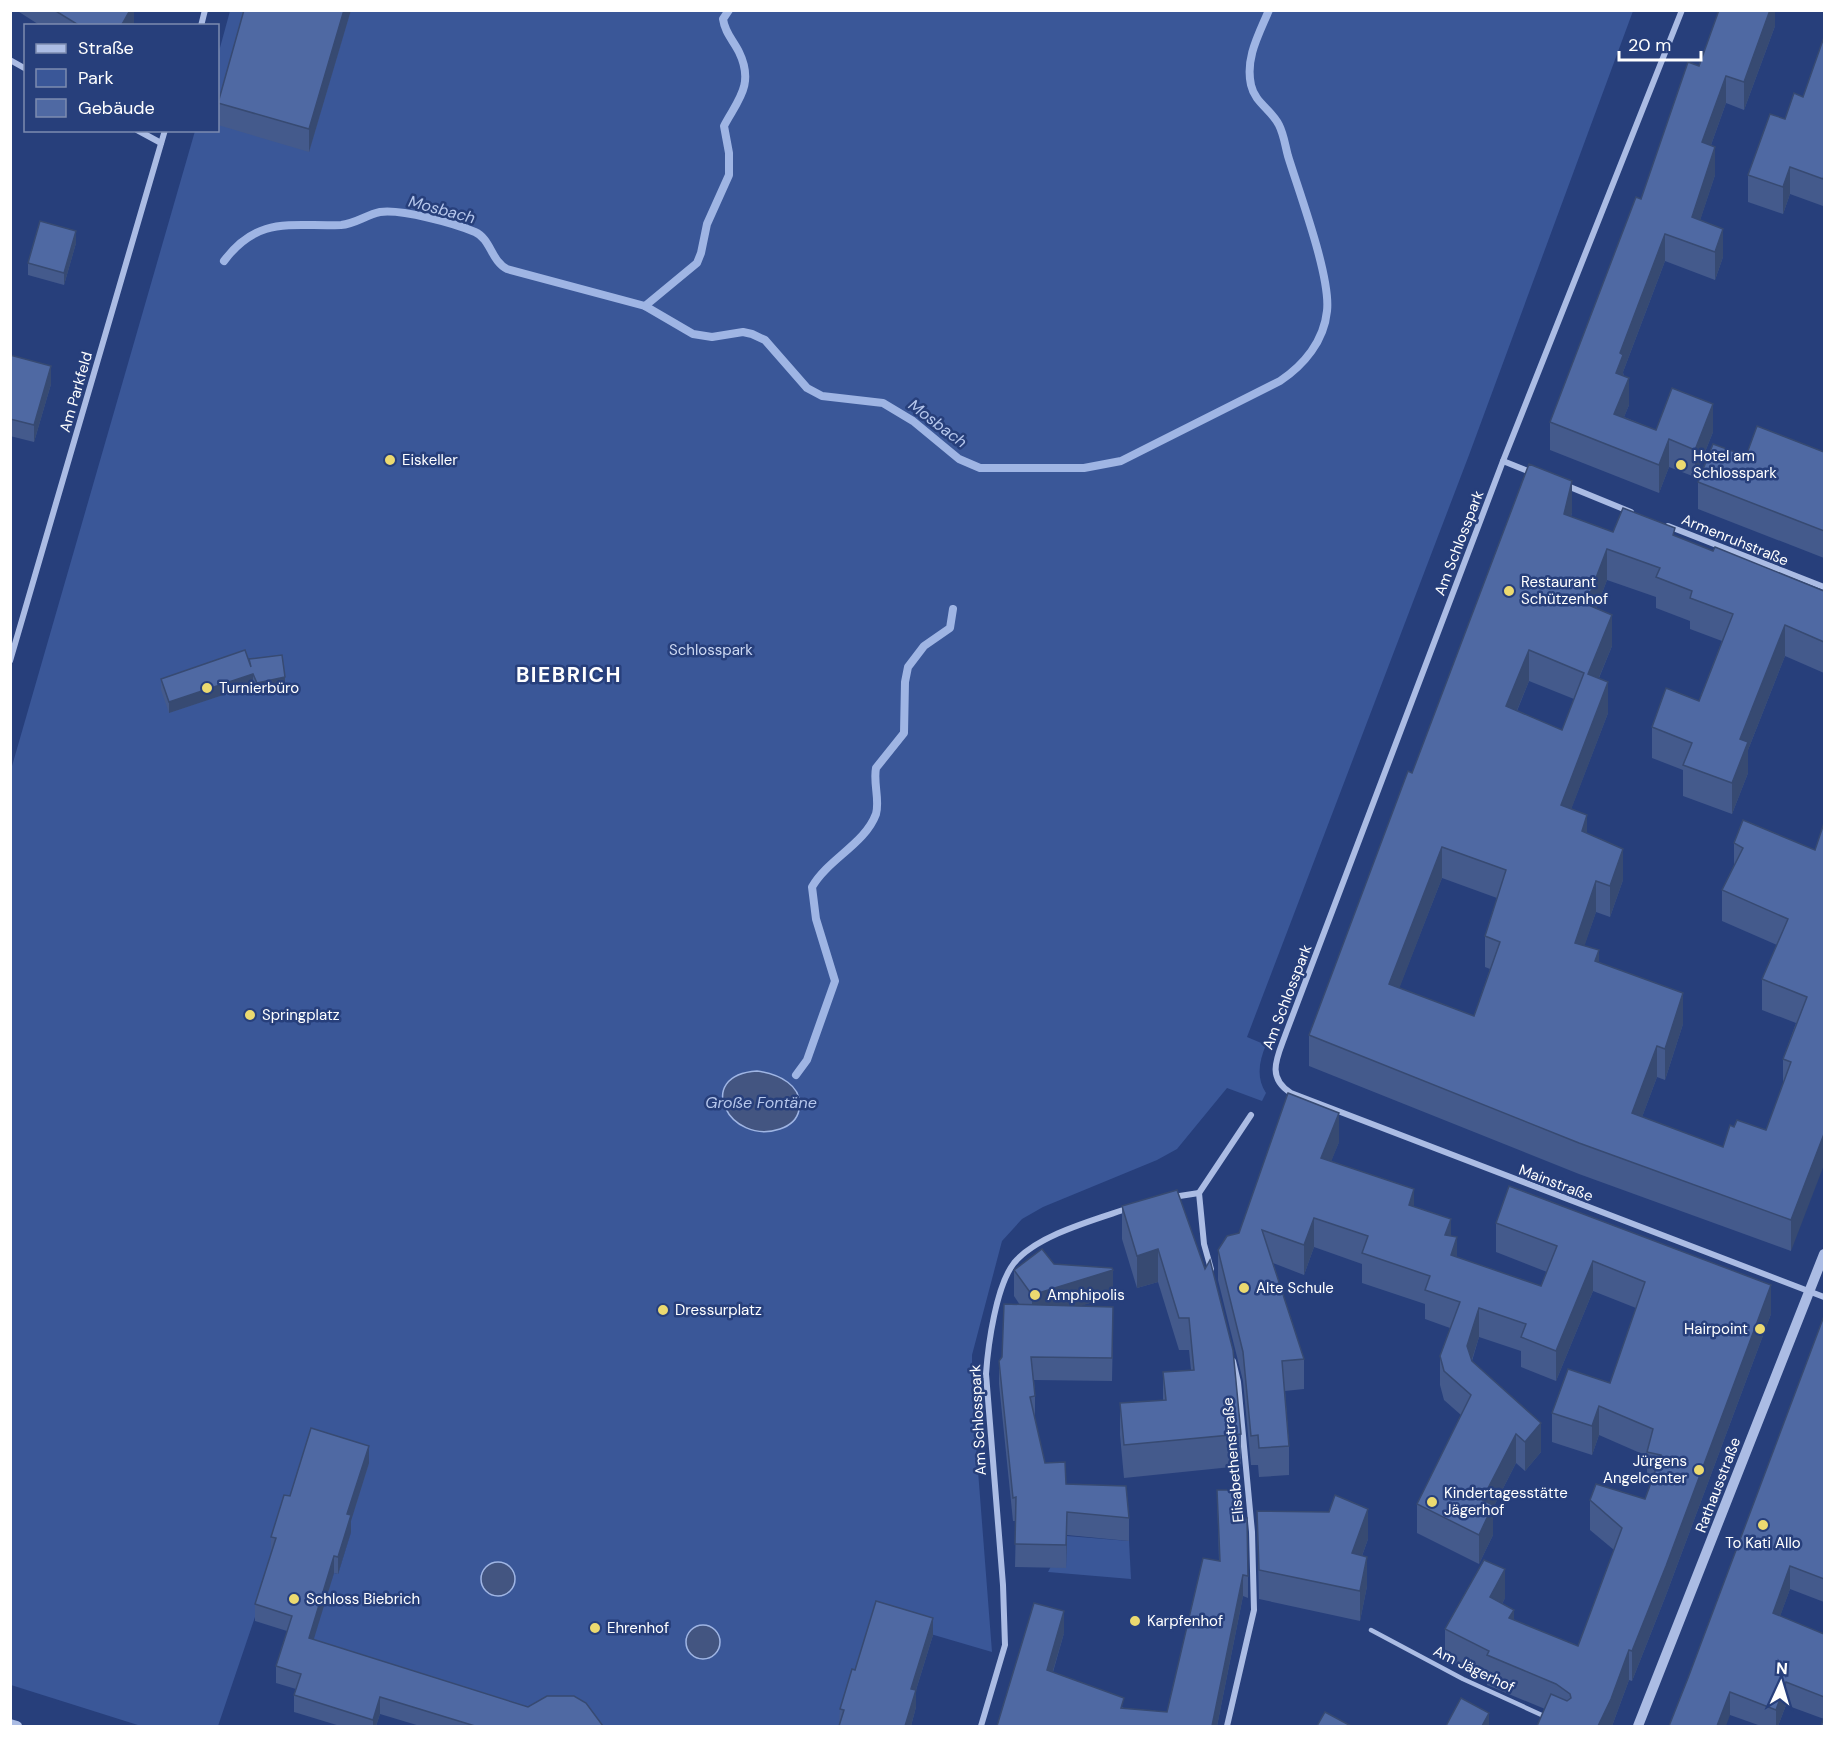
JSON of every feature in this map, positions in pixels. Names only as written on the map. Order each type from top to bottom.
[{"type":"street","name":"Am Schlosspark","points":[[1281,1086],[1275,1077],[1275,1064],[1503,461],[1682,10]]},
{"type":"street","points":[[10,60],[24,68]]},
{"type":"street","points":[[141,132],[161,143]]},
{"type":"street","name":"Am Parkfeld","points":[[10,661],[164,132]]},
{"type":"street","points":[[1503,461],[1544,477]]},
{"type":"street","points":[[1554,481],[1637,514]]},
{"type":"street","name":"Armenruhstraße","points":[[1658,522],[1824,587]]},
{"type":"street","name":"Mainstraße","points":[[1281,1086],[1291,1093],[1356,1119],[1824,1297]]},
{"type":"street","points":[[1212,1274],[1204,1244],[1199,1193],[1251,1115]]},
{"type":"street","points":[[1167,1198],[1199,1193]]},
{"type":"street","name":"Am Schlosspark","points":[[981,1726],[1004,1656],[1004,1604],[986,1374],[987,1353],[1004,1282],[1013,1265],[1030,1250],[1058,1234],[1132,1207]]},
{"type":"street","name":"Rathausstraße","points":[[1638,1726],[1824,1254]]},
{"type":"street","name":"Elisabethenstraße","points":[[1227,1726],[1245,1660],[1254,1610],[1252,1532],[1246,1460],[1238,1382],[1230,1349]]},
{"type":"street","points":[[10,1724],[17,1726]]},
{"type":"lane","name":"Am Jägerhof","points":[[1371,1630],[1463,1679],[1557,1722]]},
{"type":"green space","name":"Schlosspark","points":[[230,11],[1633,11],[1469,455],[1247,1037],[1266,1045],[1260,1075],[1266,1093],[1262,1101],[1227,1088],[1177,1149],[1157,1160],[1043,1207],[1022,1219],[1002,1241],[972,1355],[972,1393],[992,1652],[876,1618],[841,1726],[591,1726],[547,1713],[305,1654],[334,1573],[338,1574],[351,1532],[276,1555],[218,1726],[141,1726],[11,1685],[10,773],[195,132],[219,132],[219,51]]},
{"type":"green space","points":[[1067,1536],[1129,1541],[1131,1579],[1048,1572]]},
{"type":"water","name":"Große Fontäne","points":[[757,1071],[781,1078],[788,1082],[798,1094],[798,1114],[794,1120],[780,1129],[762,1132],[746,1128],[733,1119],[725,1108],[723,1096],[726,1084],[738,1075]]},
{"type":"water","points":[[498,1562],[510,1567],[515,1579],[510,1591],[498,1596],[486,1591],[481,1579],[486,1567]]},
{"type":"water","points":[[703,1625],[715,1630],[720,1642],[715,1654],[703,1659],[691,1654],[686,1642],[691,1630]]},
{"type":"building","points":[[54,10],[130,10],[122,24],[77,24]]},
{"type":"building","points":[[244,10],[344,10],[309,129],[219,103]]},
{"type":"building","points":[[1719,10],[1770,10],[1744,82],[1726,76],[1702,142],[1715,147],[1692,217],[1723,229],[1715,252],[1665,234],[1620,353],[1623,355],[1616,373],[1629,378],[1614,414],[1656,430],[1672,388],[1713,404],[1695,450],[1669,439],[1659,465],[1550,422],[1636,197],[1641,199],[1688,62],[1699,66]]},
{"type":"building","points":[[1824,37],[1823,179],[1790,167],[1783,187],[1748,175],[1770,114],[1785,119],[1794,93],[1803,97]]},
{"type":"building","points":[[40,221],[76,231],[64,273],[28,263]]},
{"type":"building","points":[[10,355],[51,366],[34,425],[10,419]]},
{"type":"building","points":[[1757,426],[1824,452],[1824,531],[1698,482],[1713,444],[1746,456]]},
{"type":"building","points":[[1529,464],[1572,481],[1564,514],[1613,532],[1623,508],[1675,528],[1673,535],[1713,551],[1715,547],[1824,591],[1824,642],[1785,625],[1740,739],[1748,742],[1732,783],[1683,765],[1692,743],[1652,727],[1666,688],[1699,701],[1733,614],[1690,598],[1692,591],[1656,577],[1660,568],[1607,549],[1586,604],[1612,615],[1588,674],[1608,682],[1561,805],[1587,815],[1582,831],[1623,849],[1610,886],[1596,881],[1575,943],[1599,950],[1595,961],[1683,993],[1665,1049],[1657,1046],[1632,1113],[1723,1147],[1730,1125],[1734,1127],[1737,1120],[1766,1130],[1791,1062],[1783,1059],[1807,997],[1762,979],[1788,919],[1722,890],[1743,848],[1734,843],[1743,820],[1815,850],[1824,823],[1824,1134],[1791,1220],[1579,1143],[1309,1035],[1408,771],[1412,773]],"holes":[[[1529,650],[1584,673],[1562,730],[1506,706]],[[1442,847],[1506,870],[1485,936],[1500,942],[1474,1016],[1389,984]]]},
{"type":"building","points":[[245,650],[251,667],[249,659],[282,655],[285,677],[257,683],[253,674],[169,702],[161,679]]},
{"type":"building","points":[[1288,1093],[1339,1113],[1321,1158],[1414,1189],[1409,1205],[1451,1219],[1445,1235],[1457,1237],[1451,1255],[1541,1286],[1557,1246],[1496,1223],[1509,1186],[1771,1285],[1666,1566],[1632,1651],[1629,1650],[1611,1699],[1598,1726],[1537,1726],[1551,1694],[1567,1701],[1571,1698],[1570,1694],[1556,1684],[1487,1655],[1489,1651],[1445,1629],[1484,1560],[1505,1569],[1490,1597],[1514,1610],[1509,1618],[1578,1646],[1622,1528],[1590,1500],[1596,1484],[1645,1499],[1661,1455],[1647,1452],[1653,1429],[1599,1406],[1592,1426],[1552,1413],[1568,1369],[1610,1383],[1645,1282],[1593,1261],[1556,1351],[1521,1337],[1526,1324],[1479,1308],[1467,1346],[1472,1361],[1541,1423],[1525,1442],[1516,1434],[1482,1500],[1493,1505],[1479,1535],[1417,1504],[1471,1395],[1444,1371],[1440,1356],[1460,1302],[1425,1290],[1430,1276],[1362,1253],[1368,1236],[1314,1218],[1304,1245],[1262,1230],[1304,1359],[1282,1361],[1289,1446],[1259,1448],[1258,1435],[1251,1436],[1243,1352],[1218,1250],[1227,1236],[1239,1233]]},
{"type":"building","points":[[1177,1190],[1205,1269],[1210,1260],[1233,1350],[1241,1434],[1124,1445],[1120,1403],[1166,1400],[1163,1372],[1194,1370],[1189,1318],[1179,1318],[1158,1249],[1137,1256],[1122,1206]]},
{"type":"building","points":[[1042,1249],[1054,1264],[1112,1268],[1113,1270],[1032,1295],[1014,1270]]},
{"type":"building","points":[[1004,1304],[1113,1307],[1112,1358],[1031,1357],[1035,1396],[1030,1397],[1045,1463],[1065,1462],[1066,1484],[1126,1486],[1129,1518],[1067,1512],[1066,1545],[1015,1544],[1016,1497],[1013,1498],[999,1361],[1002,1357]]},
{"type":"building","points":[[1824,1316],[1824,1579],[1790,1566],[1773,1613],[1824,1634],[1824,1697],[1786,1682],[1776,1710],[1730,1692],[1717,1726],[1669,1726],[1688,1678]]},
{"type":"building","name":"Schloss Biebrich","points":[[311,1428],[369,1446],[347,1514],[351,1515],[338,1557],[334,1556],[309,1638],[528,1707],[547,1696],[574,1696],[586,1703],[603,1726],[475,1726],[380,1697],[373,1720],[294,1695],[301,1674],[276,1666],[292,1616],[255,1604],[276,1538],[271,1537],[284,1495],[290,1496]]},
{"type":"building","points":[[1217,1490],[1239,1490],[1241,1518],[1247,1518],[1248,1576],[1243,1575],[1212,1726],[997,1726],[1034,1603],[1064,1611],[1047,1670],[1124,1698],[1121,1708],[1167,1712],[1203,1558],[1220,1561]]},
{"type":"building","points":[[1335,1495],[1368,1509],[1352,1553],[1367,1557],[1360,1591],[1259,1570],[1257,1511],[1329,1512]]},
{"type":"building","points":[[876,1601],[933,1618],[911,1689],[916,1690],[905,1726],[839,1726],[844,1710],[840,1709],[852,1669],[855,1670]]},
{"type":"building","points":[[1461,1698],[1489,1713],[1482,1726],[1446,1726]]},
{"type":"building","points":[[1325,1712],[1351,1726],[1317,1726]]},
{"type":"waterway","points":[[645,306],[697,263],[707,224],[729,175],[729,153],[724,126],[739,100],[745,83],[739,52],[724,24],[723,19],[729,10]]},
{"type":"waterway","name":"Mosbach","points":[[224,261],[237,246],[250,236],[277,226],[341,225],[380,212],[401,213],[442,221],[480,235],[497,261],[507,269],[645,306],[693,334],[712,337],[743,332],[752,334],[765,340],[807,388],[822,396],[883,403],[913,421],[959,459],[980,468],[1084,468],[1121,461],[1280,381],[1305,360],[1322,332],[1327,311],[1327,296],[1313,234],[1281,129],[1276,119],[1256,97],[1251,85],[1251,56],[1269,10]]},
{"type":"waterway","points":[[796,1075],[807,1060],[835,981],[816,919],[812,887],[827,868],[871,825],[877,809],[876,768],[904,733],[905,682],[908,667],[924,646],[950,628],[953,609]]},
{"type":"place","name":"Eiskeller","points":[[390,460]]},
{"type":"place","name":"Hotel am Schlosspark","points":[[1681,465]]},
{"type":"place","name":"Restaurant Schützenhof","points":[[1509,591]]},
{"type":"place","name":"Turnierbüro","points":[[207,688]]},
{"type":"place","name":"Springplatz","points":[[250,1015]]},
{"type":"place","name":"Alte Schule","points":[[1244,1288]]},
{"type":"place","name":"Amphipolis","points":[[1035,1295]]},
{"type":"place","name":"Dressurplatz","points":[[663,1310]]},
{"type":"place","name":"Hairpoint","points":[[1760,1329]]},
{"type":"place","name":"Jürgens Angelcenter","points":[[1699,1470]]},
{"type":"place","name":"Kindertagesstätte Jägerhof","points":[[1432,1502]]},
{"type":"place","name":"To Kati Allo","points":[[1763,1525]]},
{"type":"place","name":"Schloss Biebrich","points":[[294,1599]]},
{"type":"place","name":"Karpfenhof","points":[[1135,1621]]},
{"type":"place","name":"Ehrenhof","points":[[595,1628]]},
{"type":"district","name":"BIEBRICH","points":[[569,675]]}]
